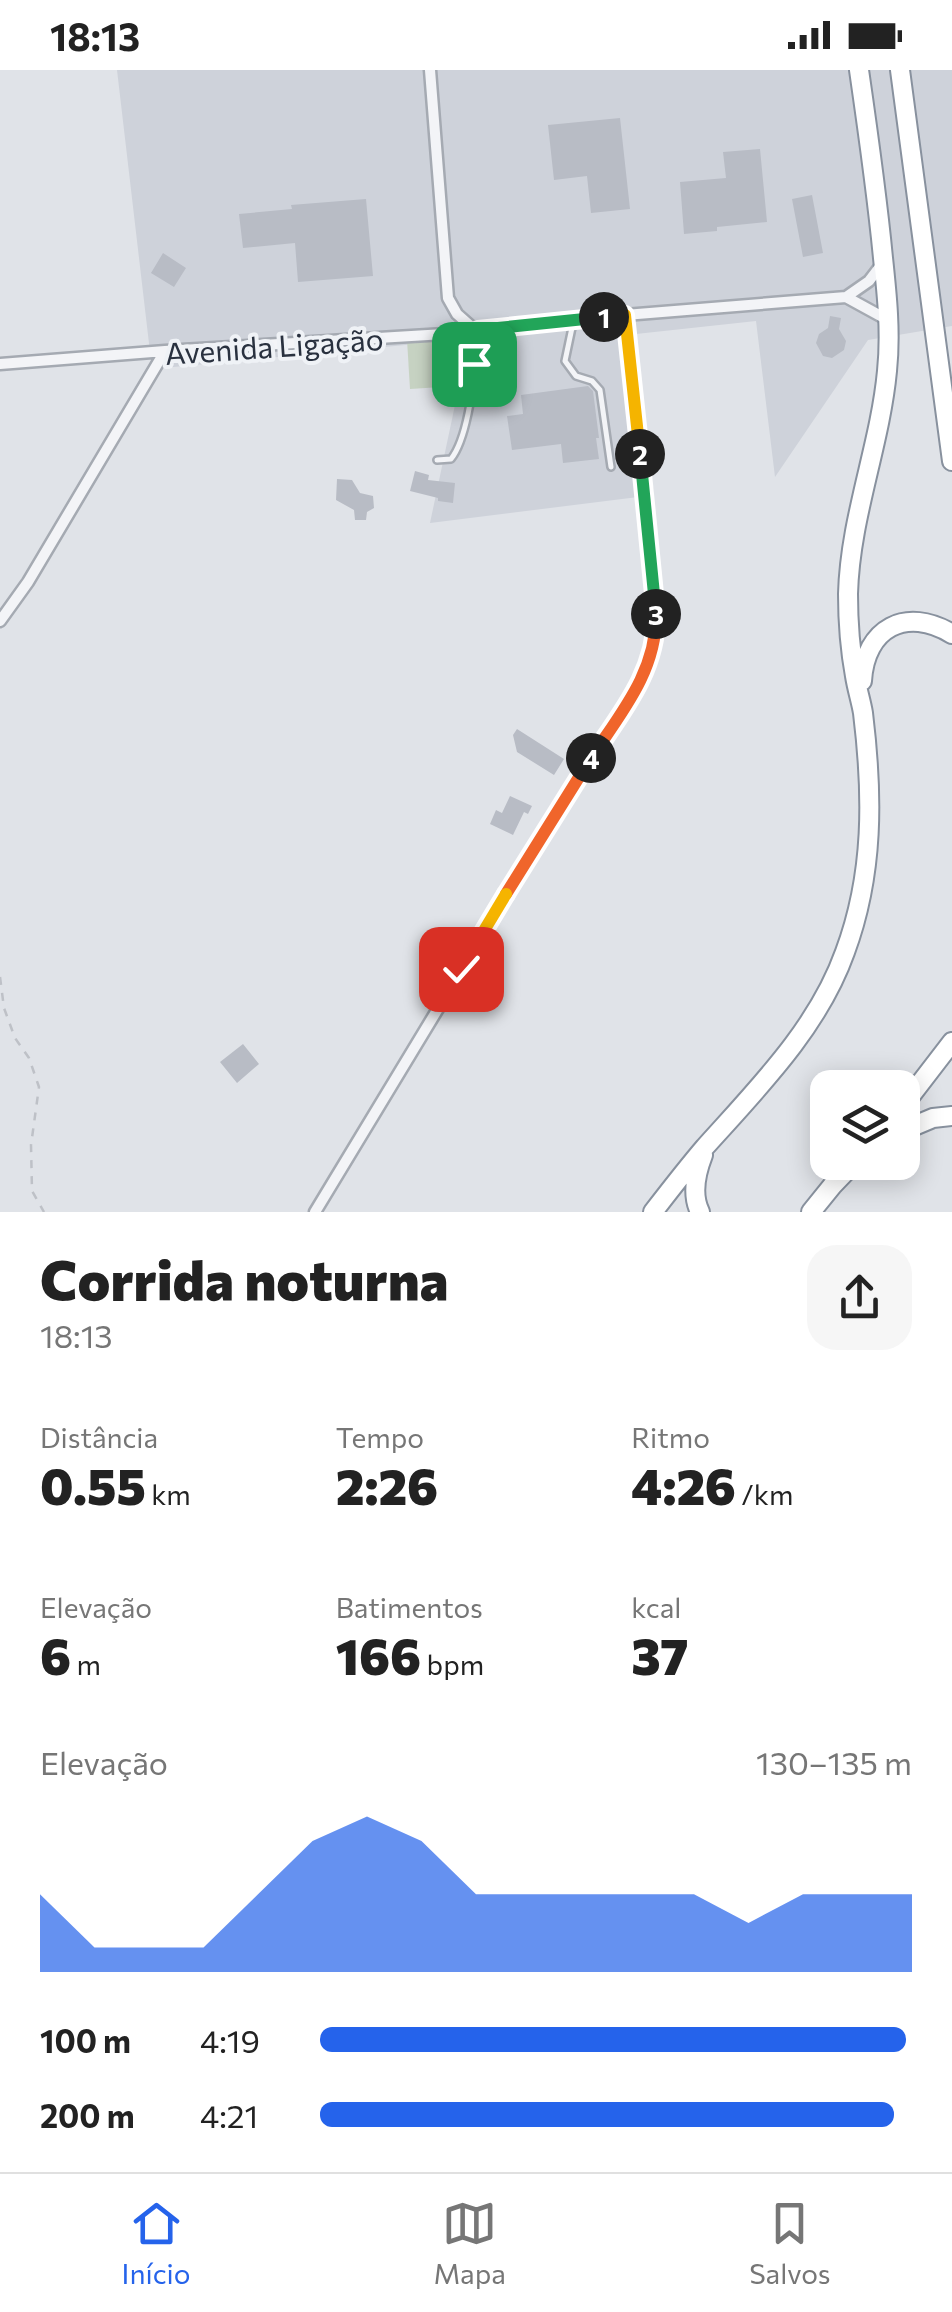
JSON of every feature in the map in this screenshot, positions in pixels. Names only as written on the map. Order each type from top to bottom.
[{"type":"highway","points":[[653,1212],[800,1035],[824,998],[844,955],[860,905],[870,840],[869,790],[862,709],[850,640],[850,571],[856,520],[887,370],[888,320],[860,70]]},
{"type":"highway","points":[[900,70],[952,461]]},
{"type":"highway","points":[[862,709],[864,661],[876,638],[897,625],[920,621],[952,634]]},
{"type":"highway","points":[[920,1084],[952,1042]]},
{"type":"highway","points":[[920,1123],[952,1116]]},
{"type":"highway","points":[[700,1212],[695,1185],[707,1146]]},
{"type":"highway","points":[[808,1212],[838,1180]]},
{"type":"street","points":[[430,70],[448,298],[457,314],[477,330]]},
{"type":"street","points":[[884,262],[869,281],[846,297],[888,320]]},
{"type":"street","name":"Avenida Ligação","points":[[0,364],[477,330],[846,297]]},
{"type":"street","points":[[315,1212],[556,812],[637,689],[651,658],[656,618],[625,315]]},
{"type":"street","points":[[0,621],[28,582],[165,351]]},
{"type":"lane","points":[[574,320],[565,360],[576,376],[592,381],[600,390],[611,467]]},
{"type":"lane","points":[[437,460],[451,459],[457,452],[471,392],[477,330]]},
{"type":"path","points":[[0,977],[4,1008],[14,1038],[29,1058],[39,1088],[31,1145],[32,1191],[44,1212]]},
{"type":"shaded area","points":[[117,70],[952,70],[952,326],[868,340],[775,477],[756,321],[636,334],[654,495],[430,523],[469,339],[152,369]]},
{"type":"green space","points":[[439,339],[441,387],[410,389],[407,340]]},
{"type":"building","points":[[620,118],[630,209],[591,213],[587,176],[554,180],[548,125]]},
{"type":"building","points":[[760,149],[767,222],[684,234],[680,182],[726,178],[723,152]]},
{"type":"building","points":[[812,195],[823,253],[803,257],[792,199]]},
{"type":"building","points":[[366,199],[373,276],[298,282],[295,243],[243,248],[239,214]]},
{"type":"building","points":[[163,253],[186,268],[174,287],[151,273]]},
{"type":"building","points":[[830,316],[841,318],[839,329],[846,341],[844,350],[832,358],[823,356],[816,343],[819,334],[828,328]]},
{"type":"building","points":[[588,386],[593,391],[599,459],[563,463],[561,444],[512,450],[507,416],[523,414],[521,395]]},
{"type":"building","points":[[415,471],[429,475],[428,480],[455,483],[453,503],[410,491]]},
{"type":"building","points":[[337,479],[352,480],[360,493],[373,496],[374,508],[367,512],[366,520],[355,520],[354,510],[336,500]]},
{"type":"building","points":[[517,729],[564,759],[554,775],[517,752],[513,735]]},
{"type":"building","points":[[510,796],[532,806],[528,814],[524,812],[513,835],[490,824],[496,810],[502,813]]},
{"type":"building","points":[[243,1044],[259,1064],[237,1083],[220,1062]]},
{"type":"route","points":[[461,969],[556,812],[637,689],[656,632],[625,315],[478,330],[474,364]]}]
